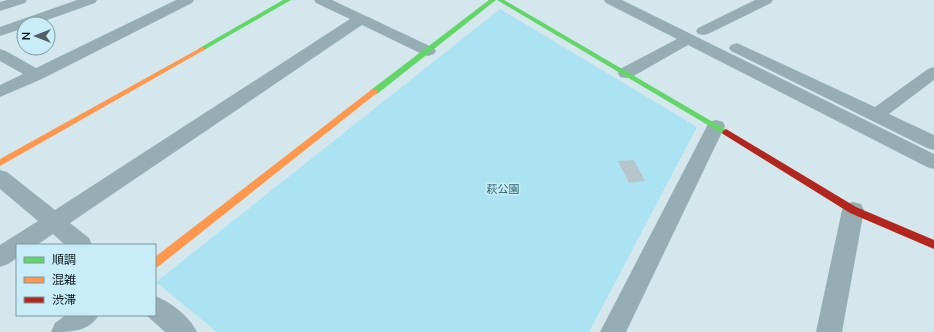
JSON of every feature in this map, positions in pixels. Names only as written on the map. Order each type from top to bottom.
[{"type":"street","points":[[0,7],[20,0]]},
{"type":"street","points":[[0,32],[90,0]]},
{"type":"street","points":[[0,92],[187,0]]},
{"type":"street","points":[[0,164],[288,0]]},
{"type":"street","points":[[321,0],[428,51]]},
{"type":"street","points":[[156,262],[494,0]]},
{"type":"street","points":[[500,0],[716,126],[854,210],[934,245]]},
{"type":"street","points":[[611,0],[695,35],[876,115],[934,143]]},
{"type":"street","points":[[638,0],[695,35],[934,162]]},
{"type":"street","points":[[626,73],[695,35],[766,0]]},
{"type":"street","points":[[21,244],[361,19]]},
{"type":"street","points":[[0,54],[36,75]]},
{"type":"street","points":[[876,115],[934,72]]},
{"type":"street","points":[[613,332],[716,126]]},
{"type":"street","points":[[0,177],[80,244]]},
{"type":"street","points":[[830,332],[854,210]]},
{"type":"street","points":[[0,257],[16,247]]},
{"type":"street","points":[[156,309],[184,332]]},
{"type":"street","points":[[64,332],[85,316]]},
{"type":"green space","name":"萩公園","points":[[500,9],[697,127],[589,332],[217,332],[156,282]]},
{"type":"building","points":[[634,160],[645,181],[629,183],[618,161]]},
{"type":"traffic: fast","points":[[202,49],[288,0]]},
{"type":"traffic: fast","points":[[374,92],[493,0]]},
{"type":"traffic: fast","points":[[500,0],[726,132]]},
{"type":"traffic: slow","points":[[0,163],[202,49]]},
{"type":"traffic: slow","points":[[156,262],[374,92]]},
{"type":"traffic: jam","points":[[726,132],[853,210],[934,245]]}]
